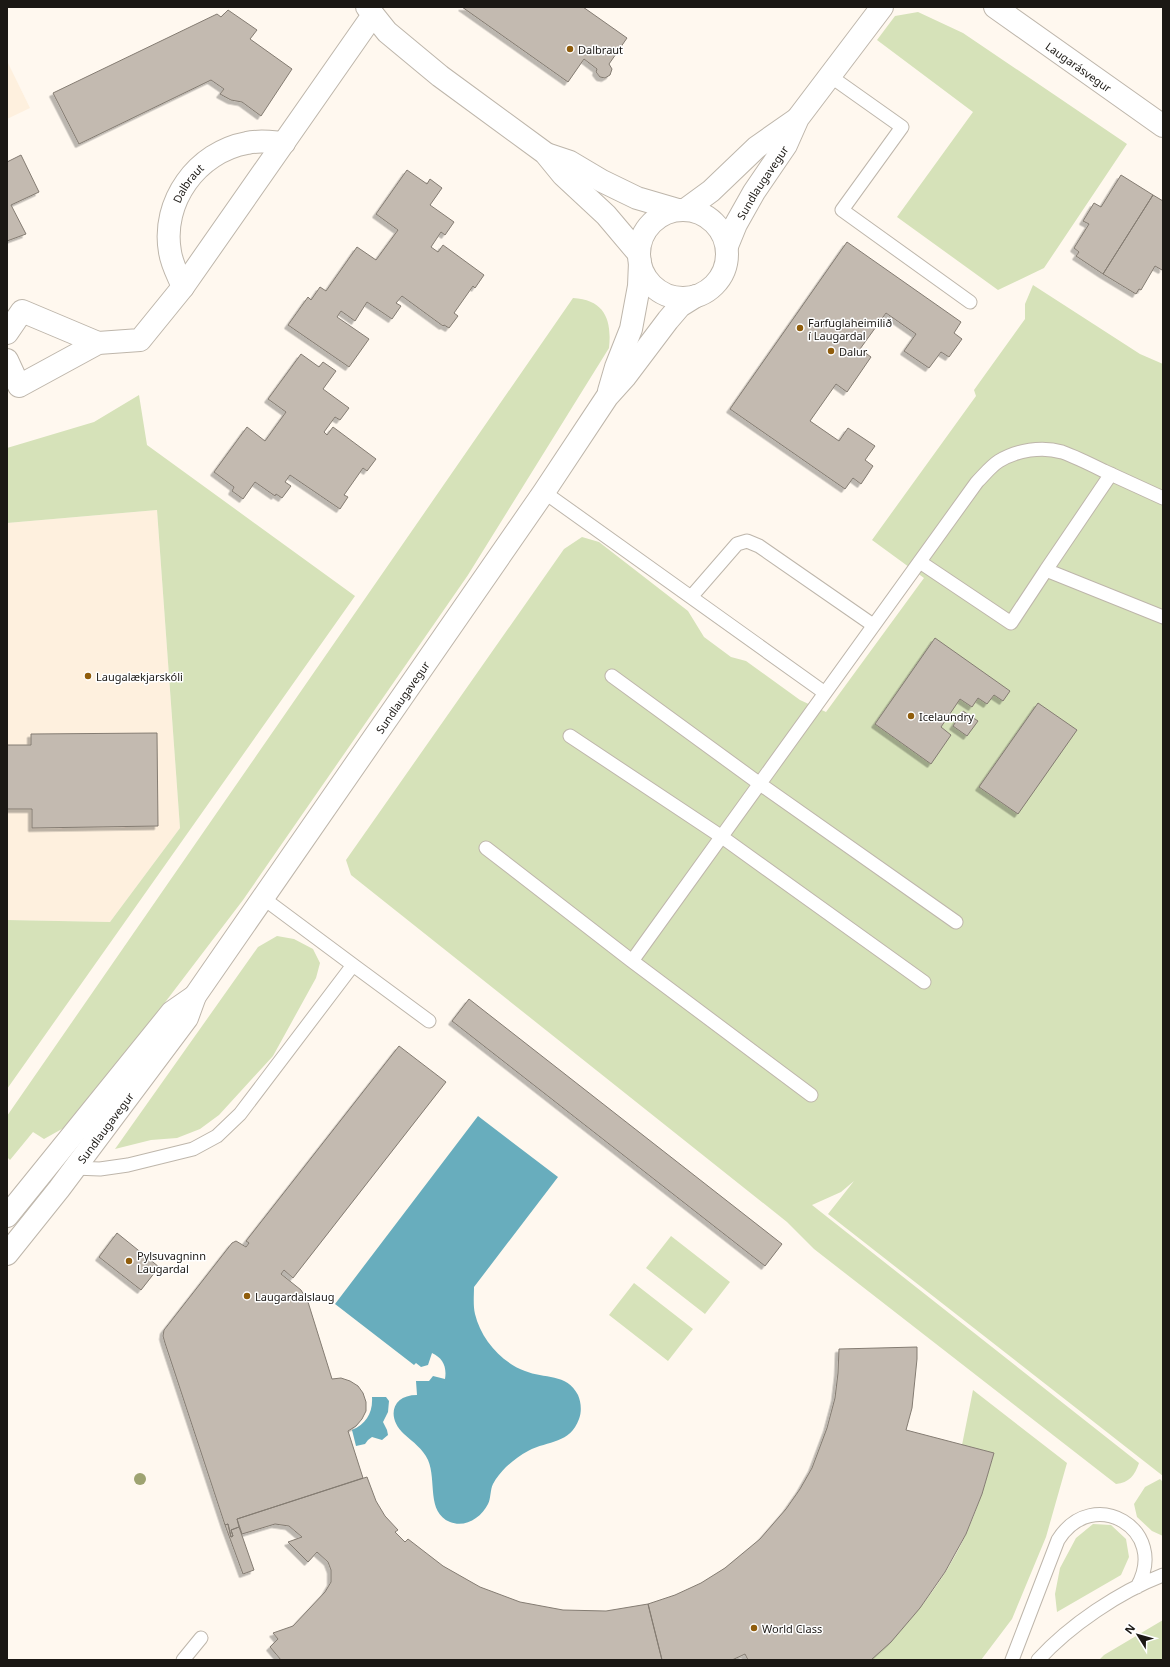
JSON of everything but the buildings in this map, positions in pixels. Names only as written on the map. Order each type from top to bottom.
[{"type":"street","name":"Sundlaugavegur","points":[[7,1254],[187,1018],[195,996],[544,492],[607,397],[625,377],[680,306],[707,291],[717,282],[727,260],[727,246],[736,224],[754,192],[786,145],[798,118],[882,7]]},
{"type":"street","name":"Laugarásvegur","points":[[999,8],[1163,126]]},
{"type":"street","points":[[7,360],[18,386],[98,343],[140,340],[183,287],[284,143],[370,11],[387,32],[440,76],[545,153],[563,175],[606,215],[639,257]]},
{"type":"street","name":"Sundlaugavegur","points":[[607,397],[616,367],[631,329],[639,286],[639,257],[641,241],[646,229],[655,220],[666,213],[682,210],[711,191],[757,147],[798,118]]},
{"type":"street","name":"Dalbraut","points":[[183,287],[175,270],[169,233],[171,214],[178,196],[187,180],[209,159],[230,147],[247,142],[265,141],[284,143]]},
{"type":"street","points":[[545,153],[570,162],[602,181],[637,198],[682,210],[700,213],[712,221],[722,232],[727,246]]},
{"type":"street","name":"Sundlaugavegur","points":[[639,257],[644,275],[653,286],[666,295],[680,298],[696,296]]},
{"type":"street","points":[[7,334],[22,311],[98,343]]},
{"type":"street","name":"Sundlaugavegur","points":[[7,1216],[172,1012],[195,996]]},
{"type":"lane","points":[[830,76],[902,127],[842,210],[970,302]]},
{"type":"lane","points":[[632,961],[873,625],[977,482],[988,470],[999,461],[1014,454],[1029,450],[1045,449],[1061,452],[1163,498]]},
{"type":"lane","points":[[920,562],[1011,623],[1111,474]]},
{"type":"lane","points":[[544,492],[825,693]]},
{"type":"lane","points":[[691,598],[737,544],[747,541],[758,546],[873,625]]},
{"type":"lane","points":[[1046,570],[1163,617]]},
{"type":"lane","points":[[612,676],[760,784],[956,922]]},
{"type":"lane","points":[[570,736],[722,837],[924,982]]},
{"type":"lane","points":[[486,848],[632,961],[811,1095]]},
{"type":"lane","points":[[263,898],[429,1021]]},
{"type":"lane","points":[[74,1168],[100,1169],[128,1165],[193,1149],[217,1136],[240,1114],[353,965]]},
{"type":"lane","points":[[1012,1660],[1058,1540],[1065,1530],[1075,1522],[1086,1516],[1105,1515],[1123,1520],[1133,1529],[1140,1539],[1145,1551],[1146,1564],[1143,1576],[1137,1588]]},
{"type":"lane","points":[[1038,1660],[1078,1624],[1115,1599],[1163,1575]]},
{"type":"lane","points":[[183,1660],[201,1638]]},
{"type":"shaded area","points":[[7,61],[30,108],[7,119]]},
{"type":"shaded area","name":"Laugalækjarskóli","points":[[157,510],[180,828],[110,922],[7,920],[7,523]]},
{"type":"green space","points":[[918,12],[963,33],[1127,144],[1044,268],[998,290],[897,217],[973,112],[877,40],[895,16]]},
{"type":"green space","points":[[1033,285],[1140,354],[1163,364],[1163,1476],[828,1214],[854,1181],[841,1192],[812,1205],[1139,1463],[1131,1478],[1125,1482],[1116,1484],[814,1249],[787,1222],[351,875],[346,860],[564,549],[582,537],[599,542],[688,611],[704,637],[731,657],[746,661],[800,700],[826,712],[924,578],[872,540],[976,396],[974,390],[1025,319],[1025,304]]},
{"type":"green space","points":[[573,298],[593,303],[604,313],[609,329],[609,348],[468,575],[243,900],[115,1068],[69,1125],[44,1139],[33,1132],[10,1160],[7,1157],[7,1116]]},
{"type":"green space","points":[[139,395],[147,445],[355,596],[7,1089],[7,920],[110,922],[180,828],[157,510],[7,523],[7,448],[94,422]]},
{"type":"green space","points":[[277,936],[294,939],[313,949],[320,963],[316,978],[273,1056],[219,1115],[200,1129],[177,1138],[151,1140],[115,1149],[258,947]]},
{"type":"green space","points":[[671,1236],[730,1282],[705,1314],[646,1268]]},
{"type":"green space","points":[[634,1283],[693,1329],[668,1361],[609,1315]]},
{"type":"green space","points":[[973,1390],[1067,1463],[1046,1537],[1012,1619],[981,1660],[871,1660],[899,1632],[925,1602],[937,1585],[957,1552],[974,1514],[994,1453],[962,1445]]},
{"type":"green space","points":[[1160,1479],[1163,1482],[1163,1536],[1152,1531],[1137,1517],[1134,1504],[1145,1487]]},
{"type":"green space","points":[[1093,1524],[1111,1525],[1126,1539],[1129,1557],[1121,1575],[1057,1612],[1055,1594],[1060,1568],[1076,1538]]},
{"type":"green space","points":[[1163,1620],[1163,1660],[1099,1660],[1104,1655]]},
{"type":"water","points":[[478,1116],[558,1177],[474,1287],[474,1308],[478,1323],[487,1341],[500,1356],[508,1362],[525,1371],[568,1383],[578,1395],[581,1410],[579,1419],[570,1433],[558,1440],[536,1447],[514,1460],[497,1477],[492,1486],[488,1504],[481,1514],[467,1523],[456,1524],[443,1517],[438,1511],[433,1495],[431,1468],[428,1460],[421,1449],[398,1427],[394,1414],[394,1408],[397,1403],[409,1396],[417,1395],[416,1381],[429,1381],[433,1376],[445,1379],[445,1367],[443,1363],[439,1357],[432,1353],[428,1365],[421,1367],[416,1363],[414,1365],[335,1304]]},
{"type":"water","points":[[372,1397],[386,1397],[389,1401],[388,1412],[383,1422],[388,1435],[382,1440],[372,1437],[365,1444],[356,1446],[352,1430],[361,1425],[368,1417]]},
{"type":"place","name":"Dalbraut","points":[[570,49]]},
{"type":"place","name":"Farfuglaheimilið í Laugardal","points":[[800,328]]},
{"type":"place","name":"Dalur","points":[[831,351]]},
{"type":"place","name":"Laugalækjarskóli","points":[[88,676]]},
{"type":"place","name":"Icelaundry","points":[[911,716]]},
{"type":"place","name":"Pylsuvagninn Laugardal","points":[[129,1261]]},
{"type":"place","name":"Laugardalslaug","points":[[247,1296]]},
{"type":"place","name":"World Class","points":[[754,1628]]}]
